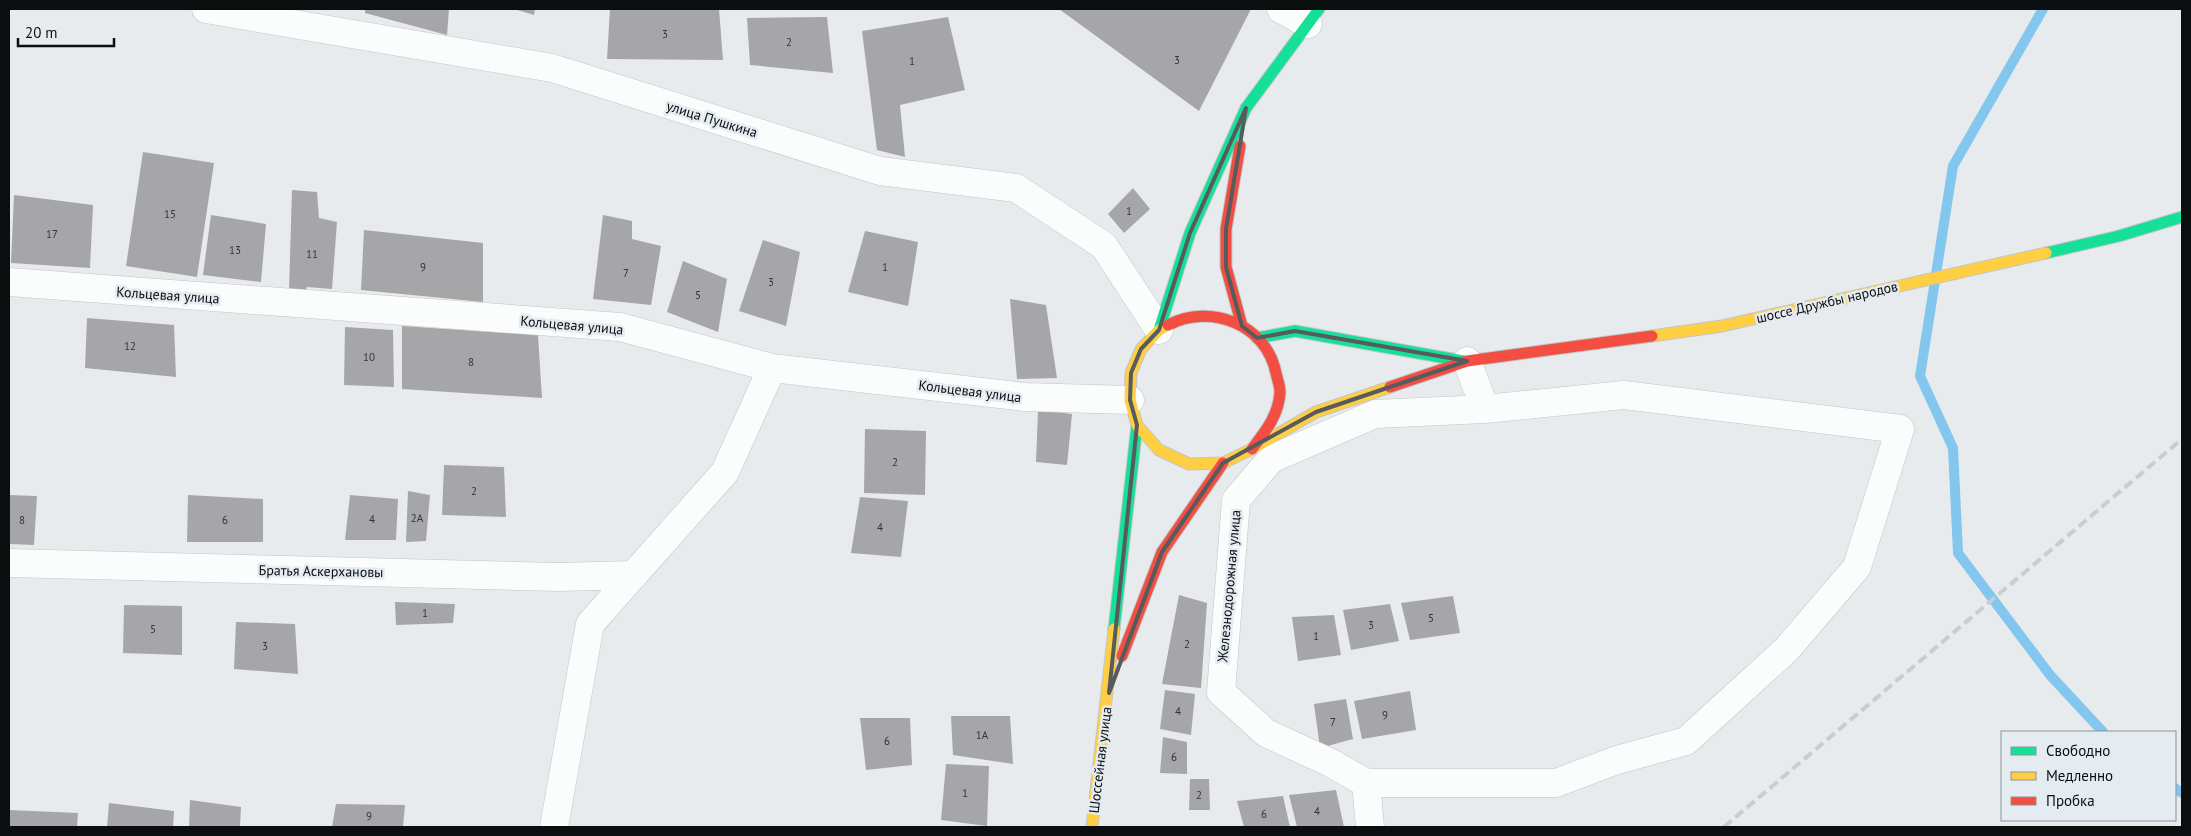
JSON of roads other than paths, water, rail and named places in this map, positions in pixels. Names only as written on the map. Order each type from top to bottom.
[{"type":"main road","points":[[1159,330],[1190,233],[1246,108],[1314,17]]},
{"type":"main road","points":[[1242,326],[1226,267],[1226,230],[1246,108]]},
{"type":"main road","name":"шоссе Дружбы народов","points":[[1467,361],[1722,326],[2119,236],[2182,217]]},
{"type":"main road","points":[[1109,692],[1134,412],[1131,373],[1141,349],[1159,330],[1182,318],[1206,315],[1231,320],[1252,332],[1273,358],[1280,390],[1272,423],[1252,448]]},
{"type":"main road","points":[[1257,338],[1295,331],[1467,361]]},
{"type":"main road","points":[[1134,412],[1159,450],[1189,464],[1222,463],[1316,412],[1467,361]]},
{"type":"main road","points":[[1109,692],[1162,552],[1222,463]]},
{"type":"main road","name":"Шоссейная улица","points":[[1092,827],[1109,692]]},
{"type":"street","name":"улица Пушкина","points":[[206,9],[552,68],[880,171],[1016,188],[1104,246],[1159,330]]},
{"type":"street","points":[[1281,9],[1314,17]]},
{"type":"street","name":"Кольцевая улица","points":[[9,282],[620,327],[772,368],[1024,397],[1134,412]]},
{"type":"street","points":[[1370,827],[1366,783],[1556,783],[1617,760],[1686,741],[1787,649],[1856,566],[1900,429],[1624,395],[1485,409],[1467,361]]},
{"type":"street","points":[[554,827],[590,624],[724,472],[772,368]]},
{"type":"street","name":"Железнодорожная улица","points":[[1366,783],[1331,763],[1266,733],[1221,692],[1236,500],[1271,459],[1375,414],[1485,409]]},
{"type":"street","name":"Братья Аскерхановы","points":[[9,563],[559,578],[634,575]]},
{"type":"waterway","points":[[2043,9],[1953,166],[1920,376],[1953,448],[1958,553],[2050,675],[2102,731]]},
{"type":"waterway","points":[[2176,789],[2182,793]]},
{"type":"railway","points":[[1724,827],[2182,439]]}]
